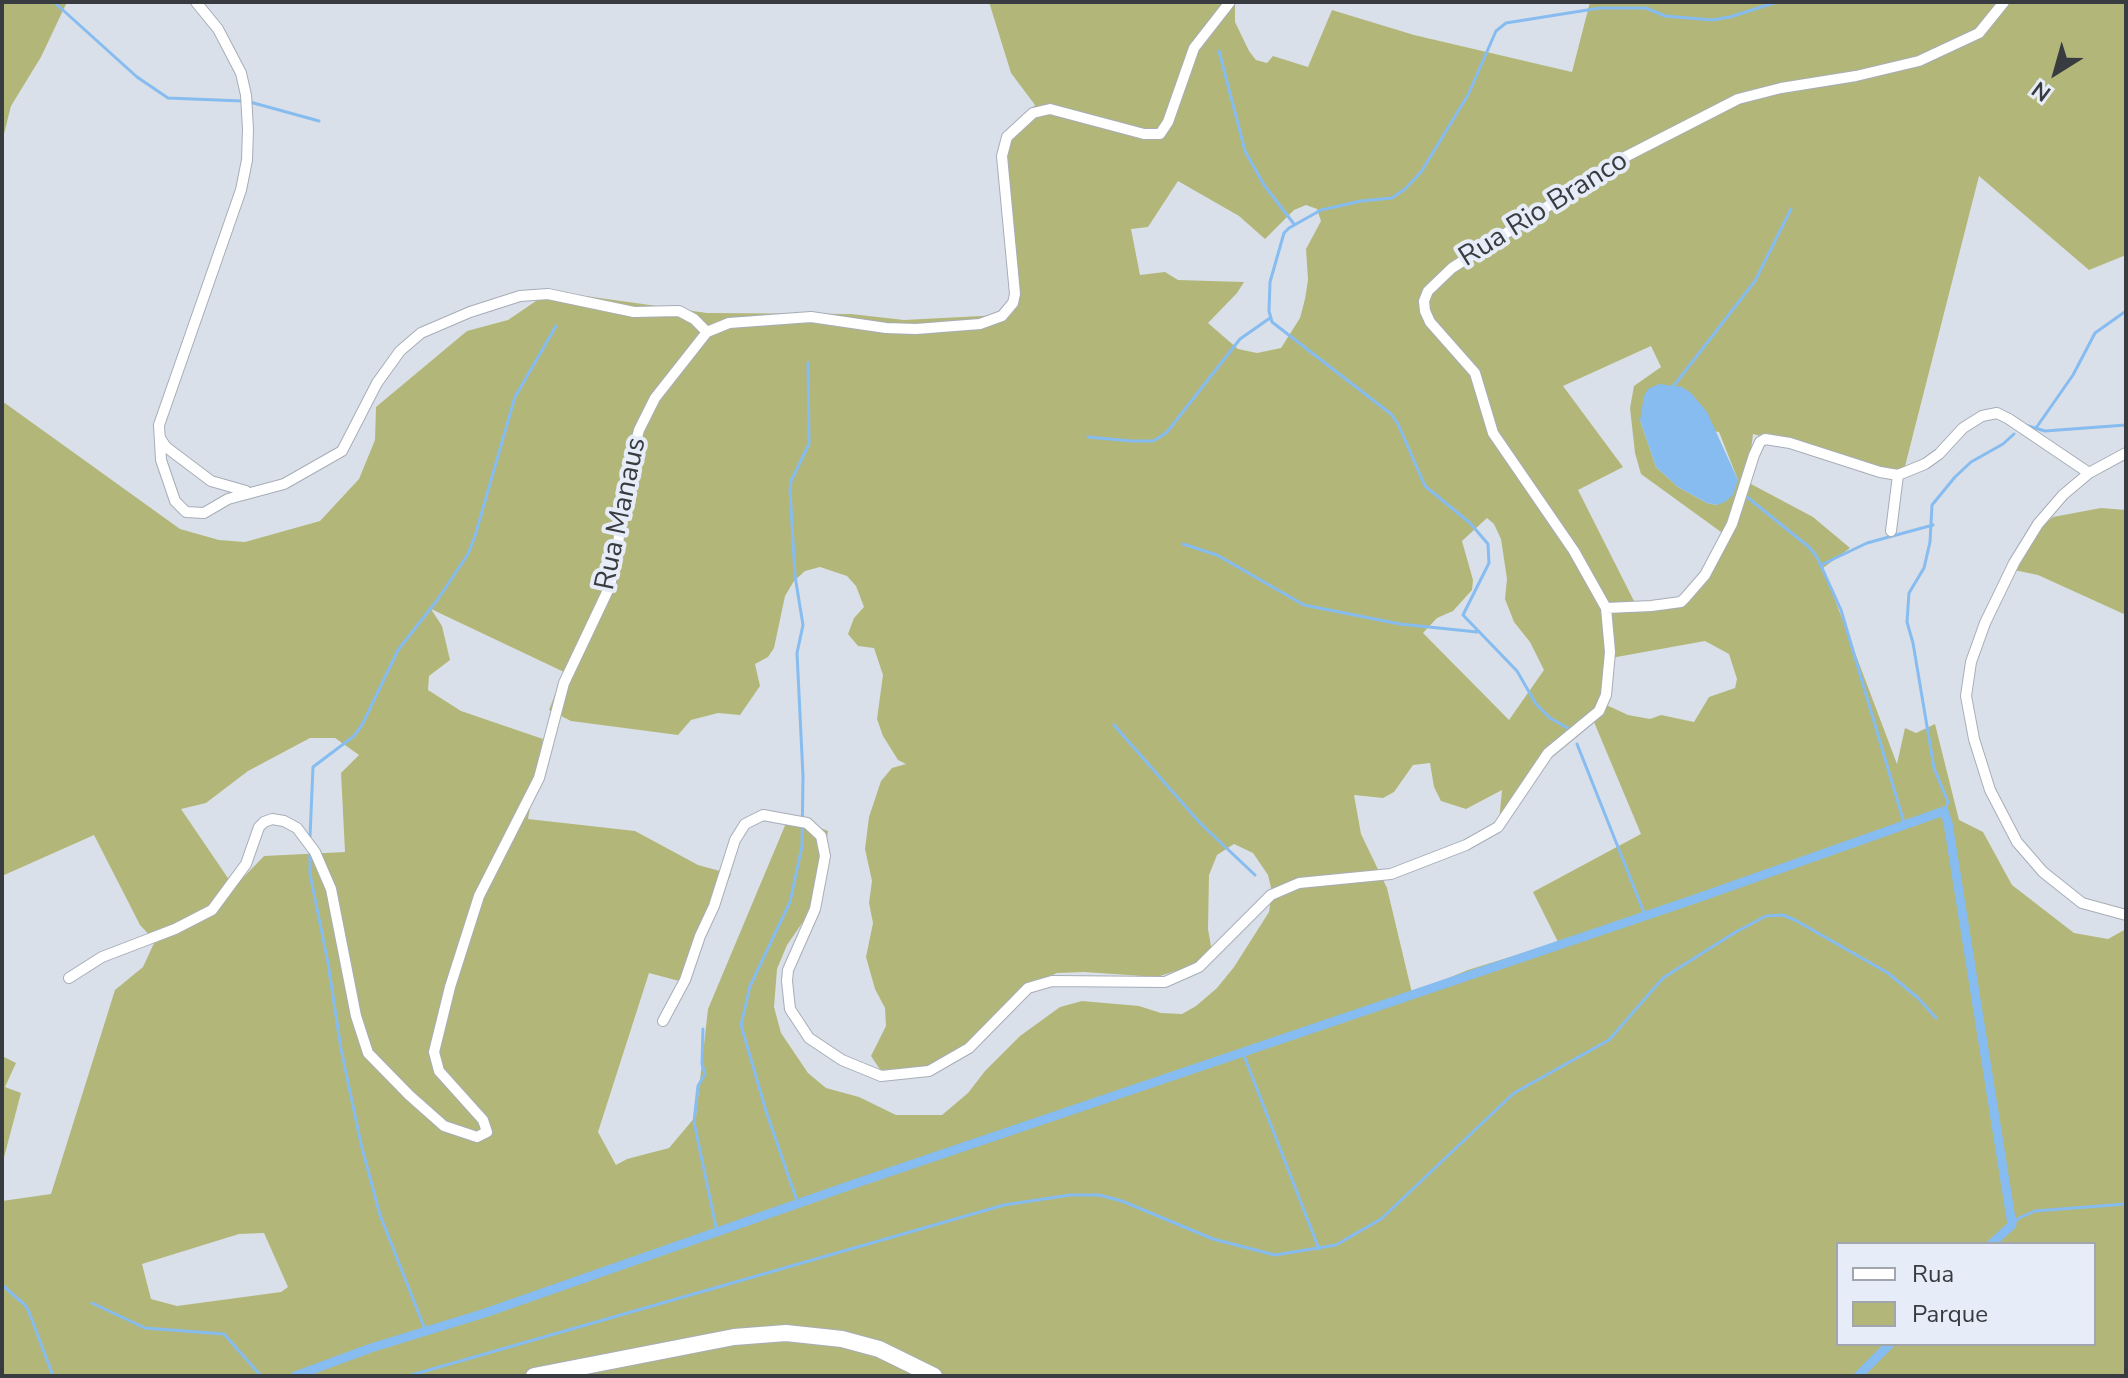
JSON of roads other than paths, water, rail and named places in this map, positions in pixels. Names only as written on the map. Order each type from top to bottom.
[{"type":"main road","points":[[534,1376],[708,1342],[786,1333],[833,1338],[879,1349],[934,1376]]},
{"type":"street","points":[[196,2],[232,51],[246,95],[247,160],[241,190],[159,425],[161,460],[175,501],[186,512],[204,513],[228,499],[284,484],[342,451],[377,383],[400,351],[421,333],[470,312],[520,296],[539,293],[634,312],[679,311],[687,313],[707,332],[729,323],[811,317],[886,328],[916,329],[980,324],[1002,316],[1013,303],[1015,294],[1002,156],[1007,137],[1033,113],[1050,109],[1144,134],[1160,134],[1168,122],[1194,48],[1230,2]]},
{"type":"street","name":"Rua Rio Branco","points":[[1606,608],[1574,551],[1493,433],[1475,373],[1430,322],[1424,301],[1428,291],[1452,268],[1610,166],[1738,99],[1919,61],[1979,33],[2004,2]]},
{"type":"street","name":"Rua Manaus","points":[[69,978],[102,957],[175,929],[212,910],[246,864],[259,827],[272,819],[284,821],[297,828],[315,852],[331,889],[356,1016],[368,1053],[444,1126],[477,1137],[487,1132],[483,1120],[439,1071],[434,1052],[450,987],[479,896],[539,778],[572,664],[610,586],[618,546],[623,490],[639,430],[655,398],[707,332]]},
{"type":"street","points":[[663,1021],[685,980],[714,906],[735,840],[745,824],[763,815],[807,823],[821,836],[825,856],[811,920],[788,970],[790,1009],[809,1038],[855,1065],[881,1076],[929,1071],[969,1048],[1028,988],[1052,981],[1165,982],[1199,967],[1271,895],[1299,883],[1391,874],[1466,845],[1498,827],[1548,753],[1599,711],[1606,695],[1610,652],[1606,608],[1642,607],[1681,602],[1685,598],[1705,575],[1732,524],[1754,455],[1760,442],[1765,439],[1790,443],[1898,475],[1925,464],[1963,428],[1982,416],[1997,413],[2089,473]]},
{"type":"street","points":[[158,436],[166,447],[211,481],[248,492]]},
{"type":"street","points":[[2126,453],[2089,473],[2063,495],[2038,524],[2014,563],[1985,623],[1971,662],[1966,696],[1974,739],[1990,790],[2017,842],[2043,872],[2082,903],[2126,915]]},
{"type":"street","points":[[1891,531],[1898,475]]},
{"type":"water","points":[[1659,384],[1682,387],[1707,412],[1738,480],[1733,495],[1725,502],[1717,505],[1707,503],[1678,487],[1656,467],[1640,420],[1644,396],[1648,389]]},
{"type":"waterway","points":[[54,2],[137,77],[168,98],[242,101]]},
{"type":"waterway","points":[[1571,730],[1550,718],[1536,704],[1517,671],[1463,615],[1489,563],[1488,544],[1470,523],[1425,486],[1391,414],[1272,322],[1269,311],[1270,282],[1284,233],[1289,228],[1321,210],[1392,198],[1421,172],[1468,95],[1496,31],[1506,23],[1600,8],[1646,8],[1665,16],[1712,20],[1777,2]]},
{"type":"waterway","points":[[1219,51],[1245,151],[1264,185],[1294,224]]},
{"type":"waterway","points":[[250,102],[319,121]]},
{"type":"waterway","points":[[1672,388],[1755,281],[1791,209]]},
{"type":"waterway","points":[[2036,428],[2073,375],[2095,333],[2126,311]]},
{"type":"waterway","points":[[1088,437],[1131,441],[1153,441],[1160,437],[1240,339],[1270,318]]},
{"type":"waterway","points":[[310,837],[313,767],[354,736],[398,650],[468,554],[515,397],[556,326]]},
{"type":"waterway","points":[[798,1204],[741,1025],[750,986],[790,902],[802,846],[803,776],[797,653],[803,625],[795,576],[790,490],[791,481],[809,444],[808,363]]},
{"type":"waterway","points":[[2025,425],[2045,431],[2126,425]]},
{"type":"waterway","points":[[1944,811],[1948,802],[1934,768],[1907,622],[1909,593],[1924,568],[1930,542],[1932,505],[1971,462],[2014,434]]},
{"type":"waterway","points":[[1747,497],[1817,557],[1841,610],[1905,826]]},
{"type":"waterway","points":[[1821,565],[1867,543],[1933,525]]},
{"type":"waterway","points":[[1183,544],[1217,555],[1304,605],[1400,624],[1477,632]]},
{"type":"waterway","points":[[1114,725],[1200,823],[1255,875]]},
{"type":"waterway","points":[[1577,744],[1645,915]]},
{"type":"waterway","points":[[295,1376],[1695,899],[1944,811],[2012,1225],[1993,1242]]},
{"type":"waterway","points":[[310,853],[310,874],[361,1144],[380,1215],[426,1332]]},
{"type":"waterway","points":[[408,1376],[1004,1205],[1070,1195],[1099,1195],[1122,1201],[1213,1239],[1275,1255],[1336,1245],[1381,1219],[1514,1093],[1609,1040],[1663,978],[1766,916],[1783,915],[1795,920],[1888,973],[1936,1018]]},
{"type":"waterway","points":[[703,1029],[702,1064],[705,1074],[698,1086],[694,1122],[717,1232]]},
{"type":"waterway","points":[[1243,1053],[1319,1249]]},
{"type":"waterway","points":[[2012,1225],[2035,1211],[2126,1204]]},
{"type":"waterway","points":[[2,1285],[29,1312],[53,1376]]},
{"type":"waterway","points":[[92,1303],[145,1328],[224,1334],[261,1376]]},
{"type":"waterway","points":[[1858,1376],[1888,1346]]}]
